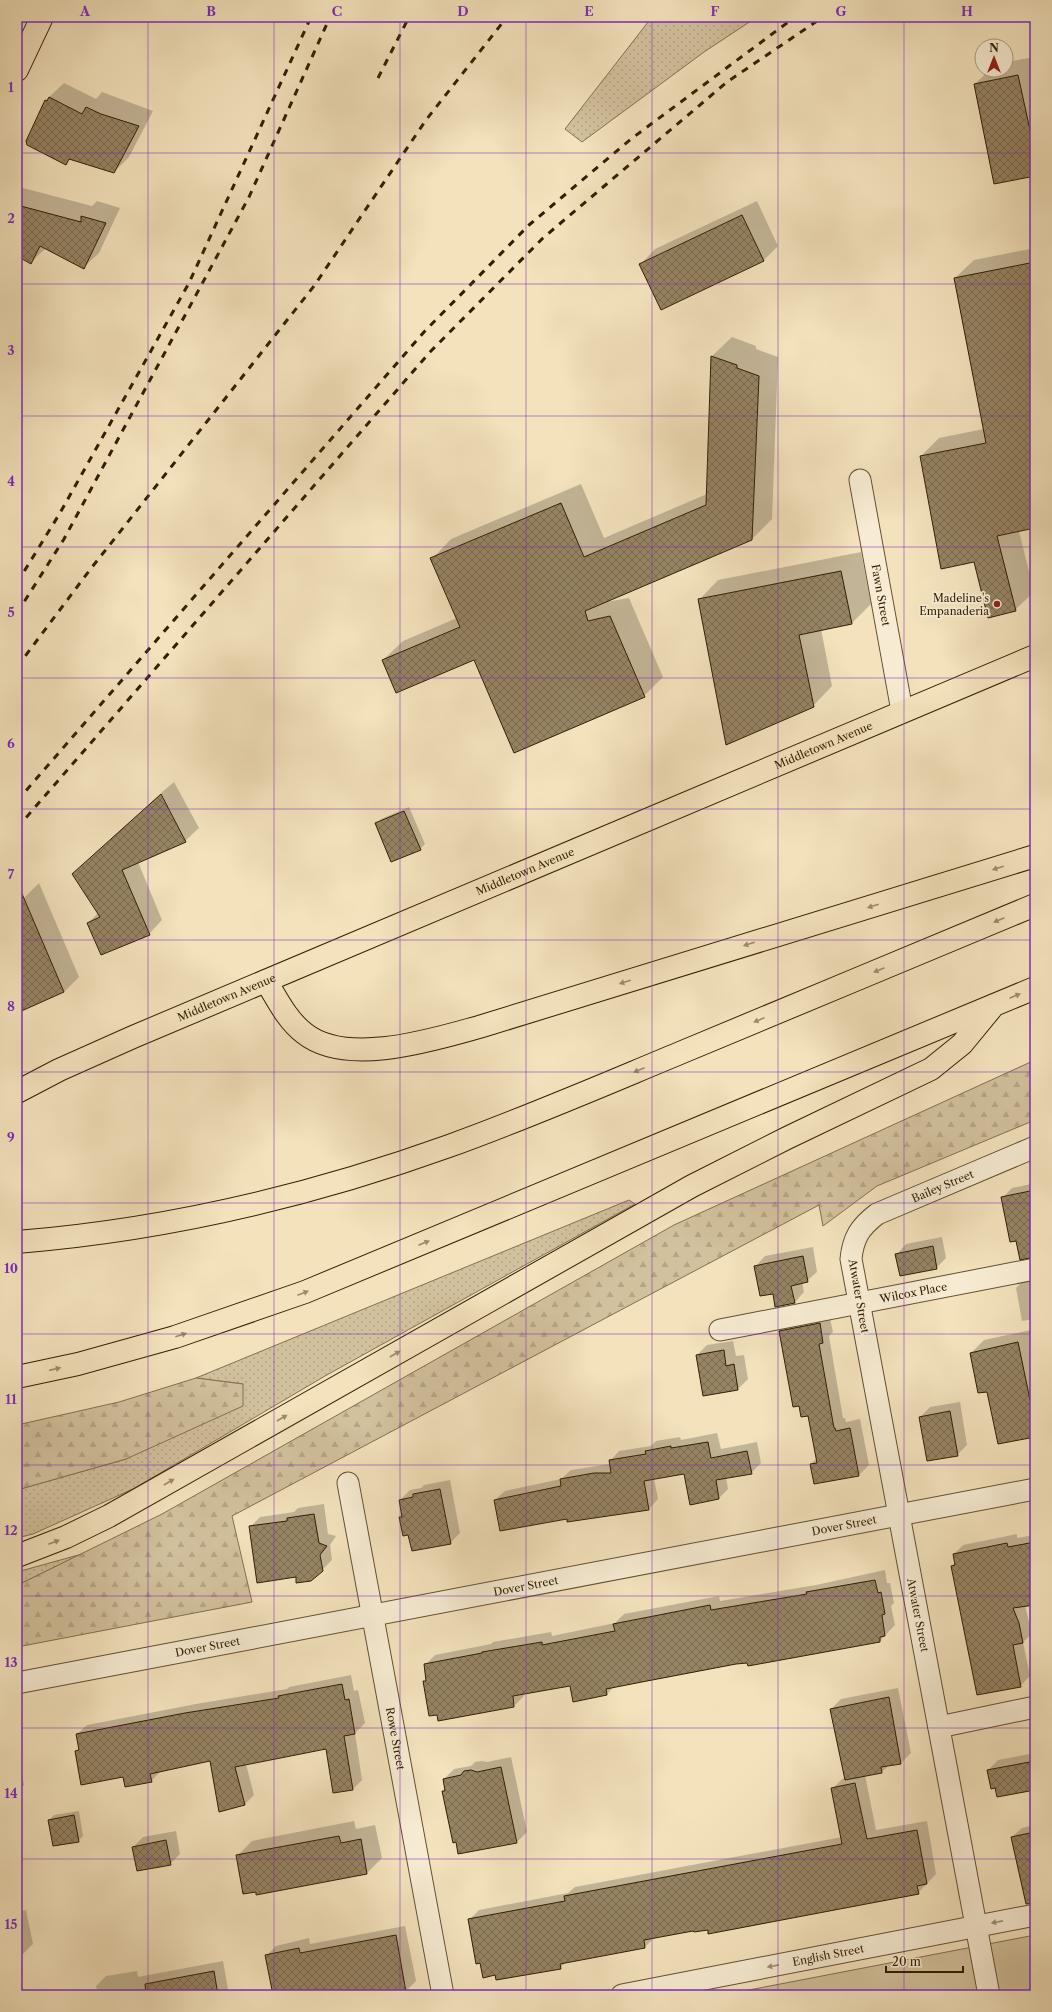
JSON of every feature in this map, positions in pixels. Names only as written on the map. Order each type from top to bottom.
[{"type":"main road","points":[[17,70],[42,17]]},
{"type":"main road","name":"Middletown Avenue","points":[[17,1092],[94,1054],[1035,656]]},
{"type":"main road","points":[[266,981],[288,1016],[309,1037],[328,1044],[350,1049],[404,1046],[479,1027],[1035,856]]},
{"type":"main road","points":[[17,1242],[72,1237],[140,1227],[245,1207],[345,1181],[411,1159],[543,1110],[1035,905]]},
{"type":"main road","points":[[17,1377],[93,1360],[175,1337],[305,1292],[1035,988]]},
{"type":"main road","points":[[17,1556],[66,1537],[109,1516],[692,1186],[780,1141],[931,1069],[962,1044],[994,1005]]},
{"type":"street","name":"Fawn Street","points":[[860,480],[902,711]]},
{"type":"street","name":"Bailey Street","points":[[857,1234],[866,1223],[877,1214],[1035,1147]]},
{"type":"street","name":"Atwater Street","points":[[857,1234],[852,1246],[851,1259],[989,1995]]},
{"type":"street","name":"Wilcox Place","points":[[720,1330],[1035,1269]]},
{"type":"street","name":"Rowe Street","points":[[348,1483],[443,1995]]},
{"type":"street","name":"Dover Street","points":[[17,1682],[1035,1489]]},
{"type":"street","points":[[939,1727],[1035,1707]]},
{"type":"street","name":"English Street","points":[[622,1995],[1035,1915]]},
{"type":"green space","points":[[652,17],[757,17],[704,52],[582,142],[565,129]]},
{"type":"green space","points":[[1035,1060],[1035,1120],[877,1186],[823,1226],[819,1205],[232,1516],[252,1602],[17,1647],[17,1610],[22,1583],[162,1514],[674,1225]]},
{"type":"green space","points":[[629,1200],[635,1204],[325,1376],[133,1489],[33,1534],[17,1538],[17,1490],[126,1459],[243,1384],[196,1378]]},
{"type":"green space","points":[[196,1378],[243,1384],[243,1406],[126,1459],[17,1490],[17,1425],[119,1402]]},
{"type":"green space","points":[[82,1554],[22,1583],[17,1610],[17,1572]]},
{"type":"green space","points":[[1035,1935],[1035,1995],[723,1995]]},
{"type":"building","points":[[1018,75],[1030,130],[1035,129],[1035,176],[994,184],[974,84],[1003,78],[1014,78],[1014,76]]},
{"type":"building","points":[[49,97],[82,114],[86,107],[101,114],[139,126],[114,173],[69,159],[66,165],[27,145],[26,141],[45,100],[47,101]]},
{"type":"building","points":[[17,205],[81,222],[81,216],[106,223],[84,269],[40,246],[31,264],[17,256]]},
{"type":"building","points":[[742,215],[764,261],[661,310],[639,264]]},
{"type":"building","points":[[1035,262],[1035,528],[997,536],[1016,611],[988,618],[974,562],[941,569],[920,456],[986,443],[954,278]]},
{"type":"building","points":[[711,356],[737,365],[737,368],[759,376],[752,540],[585,611],[588,621],[610,616],[645,697],[514,753],[474,660],[396,693],[382,660],[460,627],[430,558],[561,503],[584,557],[706,505]]},
{"type":"building","points":[[841,571],[852,624],[799,635],[814,707],[726,745],[698,599]]},
{"type":"building","points":[[161,794],[186,842],[122,870],[150,935],[101,955],[87,923],[100,917],[72,874]]},
{"type":"building","points":[[404,811],[421,850],[391,862],[375,823]]},
{"type":"building","points":[[17,882],[64,992],[17,1013]]},
{"type":"building","points":[[1035,1190],[1035,1257],[1020,1260],[1016,1241],[1010,1242],[1001,1197]]},
{"type":"building","points":[[933,1246],[937,1269],[900,1276],[895,1254]]},
{"type":"building","points":[[803,1256],[808,1282],[791,1286],[795,1303],[775,1307],[773,1294],[760,1296],[754,1266]]},
{"type":"building","points":[[820,1323],[823,1343],[819,1344],[834,1428],[836,1431],[850,1428],[859,1476],[814,1484],[810,1464],[817,1463],[808,1416],[801,1417],[799,1406],[793,1407],[779,1331]]},
{"type":"building","points":[[1018,1342],[1035,1424],[1035,1437],[998,1444],[987,1392],[978,1393],[970,1353]]},
{"type":"building","points":[[724,1350],[726,1366],[734,1364],[738,1390],[703,1396],[696,1355]]},
{"type":"building","points":[[950,1411],[958,1456],[927,1461],[919,1417]]},
{"type":"building","points":[[708,1442],[711,1458],[747,1451],[752,1474],[716,1480],[719,1499],[690,1505],[684,1474],[644,1481],[649,1510],[567,1522],[567,1519],[500,1531],[494,1500],[561,1486],[560,1479],[594,1473],[611,1473],[609,1460],[646,1454],[645,1451],[671,1446],[671,1448]]},
{"type":"building","points":[[440,1489],[451,1544],[412,1551],[408,1535],[403,1536],[399,1517],[402,1517],[399,1500],[413,1497],[413,1494]]},
{"type":"building","points":[[314,1514],[319,1543],[327,1546],[320,1555],[323,1571],[311,1581],[296,1583],[296,1577],[257,1583],[249,1526],[287,1521],[287,1518]]},
{"type":"building","points":[[1035,1542],[1035,1605],[1013,1608],[1019,1623],[1023,1643],[1013,1645],[1021,1687],[977,1695],[951,1566],[955,1565],[953,1554],[1007,1543],[1008,1547]]},
{"type":"building","points":[[875,1580],[878,1593],[881,1592],[885,1614],[882,1615],[885,1636],[880,1637],[880,1642],[748,1666],[747,1663],[736,1664],[606,1689],[607,1695],[573,1702],[570,1686],[513,1696],[514,1707],[438,1721],[437,1715],[429,1716],[423,1681],[426,1681],[424,1664],[482,1652],[542,1642],[542,1645],[615,1631],[613,1624],[710,1605],[711,1610],[807,1594],[806,1592]]},
{"type":"building","points":[[342,1684],[345,1700],[349,1699],[355,1734],[344,1736],[353,1790],[333,1793],[326,1749],[235,1767],[245,1805],[219,1812],[210,1761],[150,1774],[152,1782],[125,1787],[123,1777],[81,1785],[75,1751],[79,1750],[76,1734],[185,1713],[279,1698],[278,1696]]},
{"type":"building","points":[[889,1697],[901,1764],[881,1767],[882,1773],[845,1780],[830,1709]]},
{"type":"building","points":[[1035,1761],[1035,1790],[997,1797],[995,1788],[991,1789],[987,1770]]},
{"type":"building","points":[[501,1767],[517,1843],[458,1854],[456,1842],[453,1843],[442,1791],[445,1791],[443,1779],[461,1775],[464,1771],[471,1770],[477,1772]]},
{"type":"building","points":[[855,1783],[867,1839],[917,1830],[927,1884],[917,1886],[919,1894],[708,1934],[708,1930],[693,1931],[644,1940],[645,1948],[560,1964],[561,1969],[496,1980],[495,1975],[483,1978],[480,1963],[476,1964],[468,1919],[565,1901],[564,1896],[842,1844],[831,1788]]},
{"type":"building","points":[[74,1815],[79,1842],[53,1846],[48,1820]]},
{"type":"building","points":[[1035,1832],[1035,1903],[1026,1904],[1011,1837]]},
{"type":"building","points":[[339,1836],[341,1843],[361,1839],[367,1874],[256,1895],[256,1892],[243,1894],[236,1855]]},
{"type":"building","points":[[166,1840],[171,1865],[137,1871],[132,1847]]},
{"type":"building","points":[[396,1935],[406,1992],[389,1995],[273,1995],[265,1955],[299,1948],[300,1953]]},
{"type":"building","points":[[214,1971],[218,1995],[146,1995],[145,1984]]},
{"type":"railway","points":[[17,583],[60,513],[189,283],[311,17]]},
{"type":"railway","points":[[17,613],[64,539],[249,197],[330,17]]},
{"type":"railway","points":[[378,78],[409,17]]},
{"type":"railway","points":[[17,667],[89,571],[314,286],[426,120],[507,17]]},
{"type":"railway","points":[[17,801],[424,332],[529,225],[631,139],[795,17]]},
{"type":"railway","points":[[17,828],[430,352],[543,238],[727,82],[823,17]]},
{"type":"place","name":"Madeline's Empanaderia","points":[[997,604]]}]
